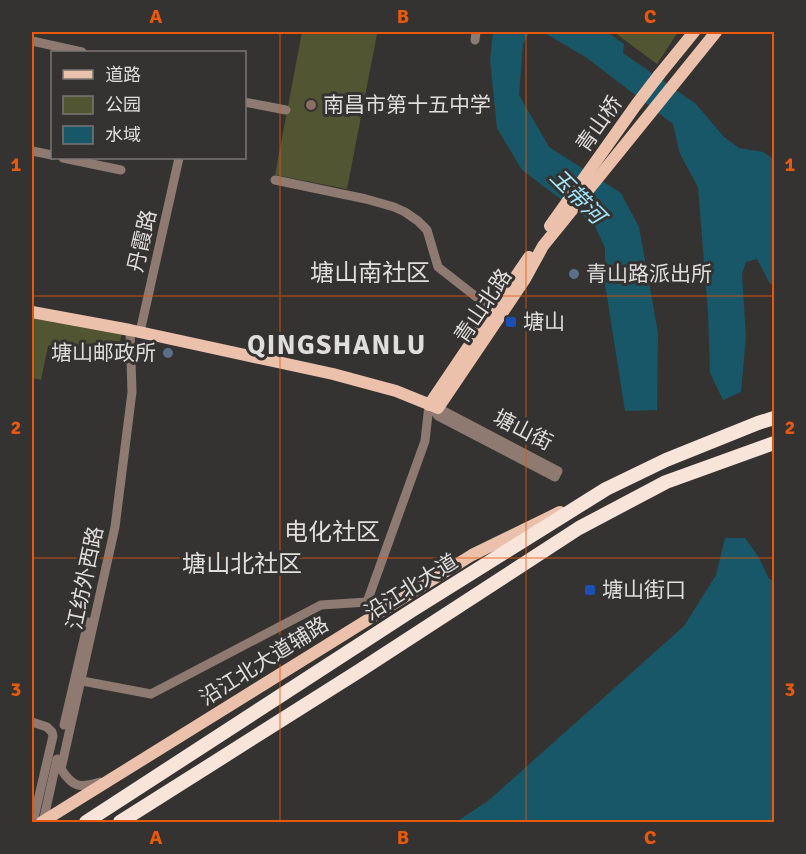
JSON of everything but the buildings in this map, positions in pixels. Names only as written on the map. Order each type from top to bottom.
[{"type":"highway","name":"沿江北大道","points":[[86,822],[401,618],[606,489],[666,460],[774,418]]},
{"type":"highway","name":"沿江北大道","points":[[120,822],[350,677],[579,528],[666,482],[774,443]]},
{"type":"main road","name":"青山桥","points":[[555,225],[636,105],[694,32]]},
{"type":"main road","name":"青山桥","points":[[555,225],[716,32]]},
{"type":"main road","name":"青山北路","points":[[433,407],[493,310],[555,225]]},
{"type":"main road","name":"青山北路","points":[[433,407],[525,279],[555,225]]},
{"type":"main road","name":"塘山街","points":[[32,312],[132,330],[333,374],[396,391],[433,407]]},
{"type":"main road","name":"沿江北大道辅路","points":[[42,822],[472,555],[606,489]]},
{"type":"street","points":[[32,42],[77,51]]},
{"type":"street","points":[[246,102],[286,110]]},
{"type":"street","points":[[32,151],[51,155]]},
{"type":"street","points":[[68,159],[121,170]]},
{"type":"street","name":"丹霞路","points":[[132,330],[179,159]]},
{"type":"street","points":[[275,180],[366,199],[405,212],[427,230],[438,267],[493,310]]},
{"type":"street","name":"江纺外西路","points":[[42,822],[115,527],[132,392],[132,330]]},
{"type":"street","points":[[367,602],[425,441],[433,407]]},
{"type":"street","name":"塘山街","points":[[433,407],[558,471],[555,477],[438,416],[433,407]]},
{"type":"street","points":[[78,680],[151,694],[321,605],[367,602],[380,612]]},
{"type":"street","name":"江纺外西路","points":[[78,680],[60,769],[74,784],[86,786],[114,777]]},
{"type":"street","points":[[32,722],[47,727],[53,736],[33,822]]},
{"type":"green space","points":[[302,32],[377,34],[347,189],[275,175]]},
{"type":"green space","points":[[614,32],[678,32],[657,64]]},
{"type":"green space","points":[[32,314],[122,332],[116,360],[48,346],[41,380],[32,378]]},
{"type":"water","name":"玉带河","points":[[493,32],[529,32],[523,45],[519,95],[549,147],[621,193],[639,227],[658,333],[657,410],[625,411],[605,284],[605,248],[594,224],[522,170],[497,128],[490,60]]},
{"type":"water","points":[[543,32],[607,32],[624,44],[623,53],[696,104],[724,137],[739,148],[763,152],[774,159],[774,283],[770,284],[757,259],[746,262],[742,274],[746,336],[741,392],[723,400],[710,373],[708,312],[698,187],[680,154],[673,124],[587,58]]},
{"type":"water","points":[[725,538],[745,538],[758,556],[769,579],[774,580],[774,822],[456,822],[488,801],[684,626],[716,575]]},
{"type":"place","name":"南昌市第十五中学","points":[[311,105]]},
{"type":"place","name":"青山路派出所","points":[[574,274]]},
{"type":"place","name":"塘山","points":[[511,322]]},
{"type":"place","name":"塘山邮政所","points":[[168,353]]},
{"type":"place","name":"塘山街口","points":[[590,590]]},
{"type":"district","name":"塘山南社区","points":[[370,273]]},
{"type":"district","name":"QINGSHANLU","points":[[337,345]]},
{"type":"district","name":"电化社区","points":[[332,532]]},
{"type":"district","name":"塘山北社区","points":[[242,564]]}]
